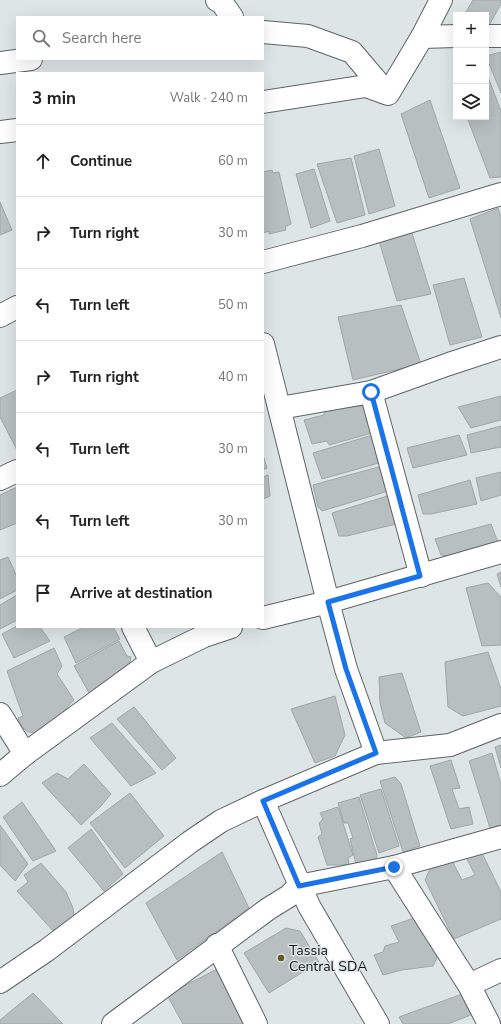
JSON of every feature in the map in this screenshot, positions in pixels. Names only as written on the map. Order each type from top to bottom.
[{"type":"street","points":[[217,0],[222,3],[231,16]]},
{"type":"street","points":[[388,94],[422,37],[441,0]]},
{"type":"street","points":[[264,32],[308,36],[352,52],[388,94]]},
{"type":"street","points":[[422,37],[453,36]]},
{"type":"street","points":[[489,36],[501,36]]},
{"type":"street","points":[[0,63],[23,60]]},
{"type":"street","points":[[264,102],[366,86],[388,94]]},
{"type":"street","points":[[0,132],[16,130]]},
{"type":"street","points":[[264,262],[362,236],[501,194]]},
{"type":"street","points":[[0,316],[16,308]]},
{"type":"street","points":[[280,408],[371,392],[501,347]]},
{"type":"street","points":[[264,353],[280,408],[346,669],[376,753]]},
{"type":"street","points":[[371,392],[420,576]]},
{"type":"street","points":[[0,479],[16,471]]},
{"type":"street","points":[[264,618],[328,602],[501,552]]},
{"type":"street","points":[[134,628],[151,662]]},
{"type":"street","points":[[0,775],[25,754],[151,662],[204,636],[228,628]]},
{"type":"street","points":[[0,714],[25,754]]},
{"type":"street","points":[[0,982],[47,950],[190,842],[221,821],[263,801],[376,753],[450,745],[501,725]]},
{"type":"street","points":[[263,801],[309,906],[378,1024]]},
{"type":"street","points":[[112,1024],[268,909],[289,896],[299,886],[394,867],[501,837]]},
{"type":"street","points":[[394,867],[469,985],[489,1024]]},
{"type":"street","points":[[217,946],[256,1024]]},
{"type":"street","points":[[469,985],[501,970]]},
{"type":"building","points":[[473,0],[501,0],[501,4],[489,25],[489,12],[466,12]]},
{"type":"building","points":[[501,52],[501,93],[489,63],[489,55]]},
{"type":"building","points":[[489,80],[501,111],[501,177],[490,178],[468,120],[489,120]]},
{"type":"building","points":[[430,100],[460,188],[429,198],[401,114]]},
{"type":"building","points":[[379,149],[395,206],[369,214],[354,156]]},
{"type":"building","points":[[351,158],[365,215],[337,223],[317,164]]},
{"type":"building","points":[[314,169],[330,221],[311,228],[296,174]]},
{"type":"building","points":[[272,170],[273,173],[279,172],[291,224],[285,227],[286,230],[269,234],[269,231],[264,233],[264,172]]},
{"type":"building","points":[[0,202],[12,230],[0,235]]},
{"type":"building","points":[[498,208],[501,217],[501,318],[470,219]]},
{"type":"building","points":[[411,230],[431,294],[397,301],[379,241]]},
{"type":"building","points":[[464,278],[482,337],[450,345],[433,285]]},
{"type":"building","points":[[401,305],[421,364],[353,380],[338,317]]},
{"type":"building","points":[[16,390],[16,448],[0,417],[0,398]]},
{"type":"building","points":[[501,396],[501,420],[471,428],[458,407]]},
{"type":"building","points":[[326,405],[348,407],[366,406],[372,433],[329,445],[327,441],[312,444],[304,420],[324,415]]},
{"type":"building","points":[[501,426],[501,447],[471,453],[467,435]]},
{"type":"building","points":[[379,433],[386,461],[322,479],[313,453]]},
{"type":"building","points":[[459,435],[467,455],[413,468],[407,448]]},
{"type":"building","points":[[264,458],[267,468],[264,470]]},
{"type":"building","points":[[389,464],[395,489],[322,511],[318,507],[313,485]]},
{"type":"building","points":[[501,472],[501,495],[481,501],[476,478]]},
{"type":"building","points":[[268,475],[270,496],[264,499],[264,477]]},
{"type":"building","points":[[470,480],[477,504],[431,514],[423,514],[418,495]]},
{"type":"building","points":[[16,487],[16,523],[0,530],[0,495]]},
{"type":"building","points":[[397,493],[404,522],[347,536],[339,536],[332,513]]},
{"type":"building","points":[[491,524],[499,545],[455,557],[441,555],[435,539]]},
{"type":"building","points":[[8,557],[16,575],[16,591],[0,599],[0,560]]},
{"type":"building","points":[[501,572],[501,587],[497,574]]},
{"type":"building","points":[[488,583],[501,597],[501,645],[482,646],[466,588]]},
{"type":"building","points":[[16,596],[16,621],[0,629],[0,605]]},
{"type":"building","points":[[16,627],[16,628],[41,628],[50,641],[14,658],[2,634]]},
{"type":"building","points":[[82,628],[114,628],[120,639],[76,663],[64,637]]},
{"type":"building","points":[[119,641],[127,656],[131,657],[127,676],[92,698],[74,666]]},
{"type":"building","points":[[54,648],[62,666],[57,674],[74,700],[41,733],[28,732],[22,727],[18,718],[23,716],[7,671]]},
{"type":"building","points":[[488,652],[501,689],[501,706],[463,716],[448,707],[445,662]]},
{"type":"building","points":[[402,673],[421,732],[406,738],[385,723],[380,703],[379,677]]},
{"type":"building","points":[[335,696],[345,735],[335,756],[315,763],[291,709]]},
{"type":"building","points":[[134,707],[176,758],[162,770],[117,719]]},
{"type":"building","points":[[112,723],[156,773],[131,786],[90,738]]},
{"type":"building","points":[[501,745],[501,768],[495,747]]},
{"type":"building","points":[[492,753],[501,784],[501,825],[490,828],[469,761]]},
{"type":"building","points":[[451,760],[460,788],[452,789],[459,809],[469,807],[473,824],[451,829],[430,766]]},
{"type":"building","points":[[84,764],[111,794],[81,825],[42,783],[57,773],[68,779]]},
{"type":"building","points":[[395,777],[401,784],[420,846],[403,852],[380,781]]},
{"type":"building","points":[[381,789],[399,846],[379,853],[360,795]]},
{"type":"building","points":[[130,793],[164,836],[125,868],[90,823]]},
{"type":"building","points":[[359,797],[377,855],[376,859],[356,864],[350,839],[353,838],[348,823],[344,823],[338,803]]},
{"type":"building","points":[[22,802],[56,851],[33,861],[3,817]]},
{"type":"building","points":[[338,807],[353,855],[348,858],[349,865],[327,865],[318,837],[322,834],[319,823],[323,819],[320,813]]},
{"type":"building","points":[[0,825],[28,864],[15,881],[0,865]]},
{"type":"building","points":[[91,829],[123,874],[104,891],[68,848]]},
{"type":"building","points":[[481,851],[501,892],[501,919],[454,939],[425,880],[431,867],[448,853],[462,880],[475,875],[467,859]]},
{"type":"building","points":[[222,852],[249,908],[177,960],[146,903]]},
{"type":"building","points":[[41,863],[66,892],[73,908],[74,917],[54,932],[17,891],[28,882],[24,875]]},
{"type":"building","points":[[417,917],[437,950],[437,958],[433,966],[402,970],[383,975],[374,955],[383,952],[385,946],[399,942],[391,926]]},
{"type":"building","name":"Tassia Central SDA","points":[[286,928],[300,931],[319,962],[269,993],[244,953]]},
{"type":"building","points":[[217,969],[243,1024],[183,1024],[167,995]]},
{"type":"building","points":[[33,993],[63,1024],[0,1024],[0,1020]]},
{"type":"building","points":[[462,994],[473,1014],[448,1024],[403,1024],[399,1017]]},
{"type":"place","name":"Tassia Central SDA","points":[[281,958]]},
{"type":"route","points":[[371,392],[420,576],[328,602],[346,669],[376,753],[263,801],[299,886],[394,867]]}]
